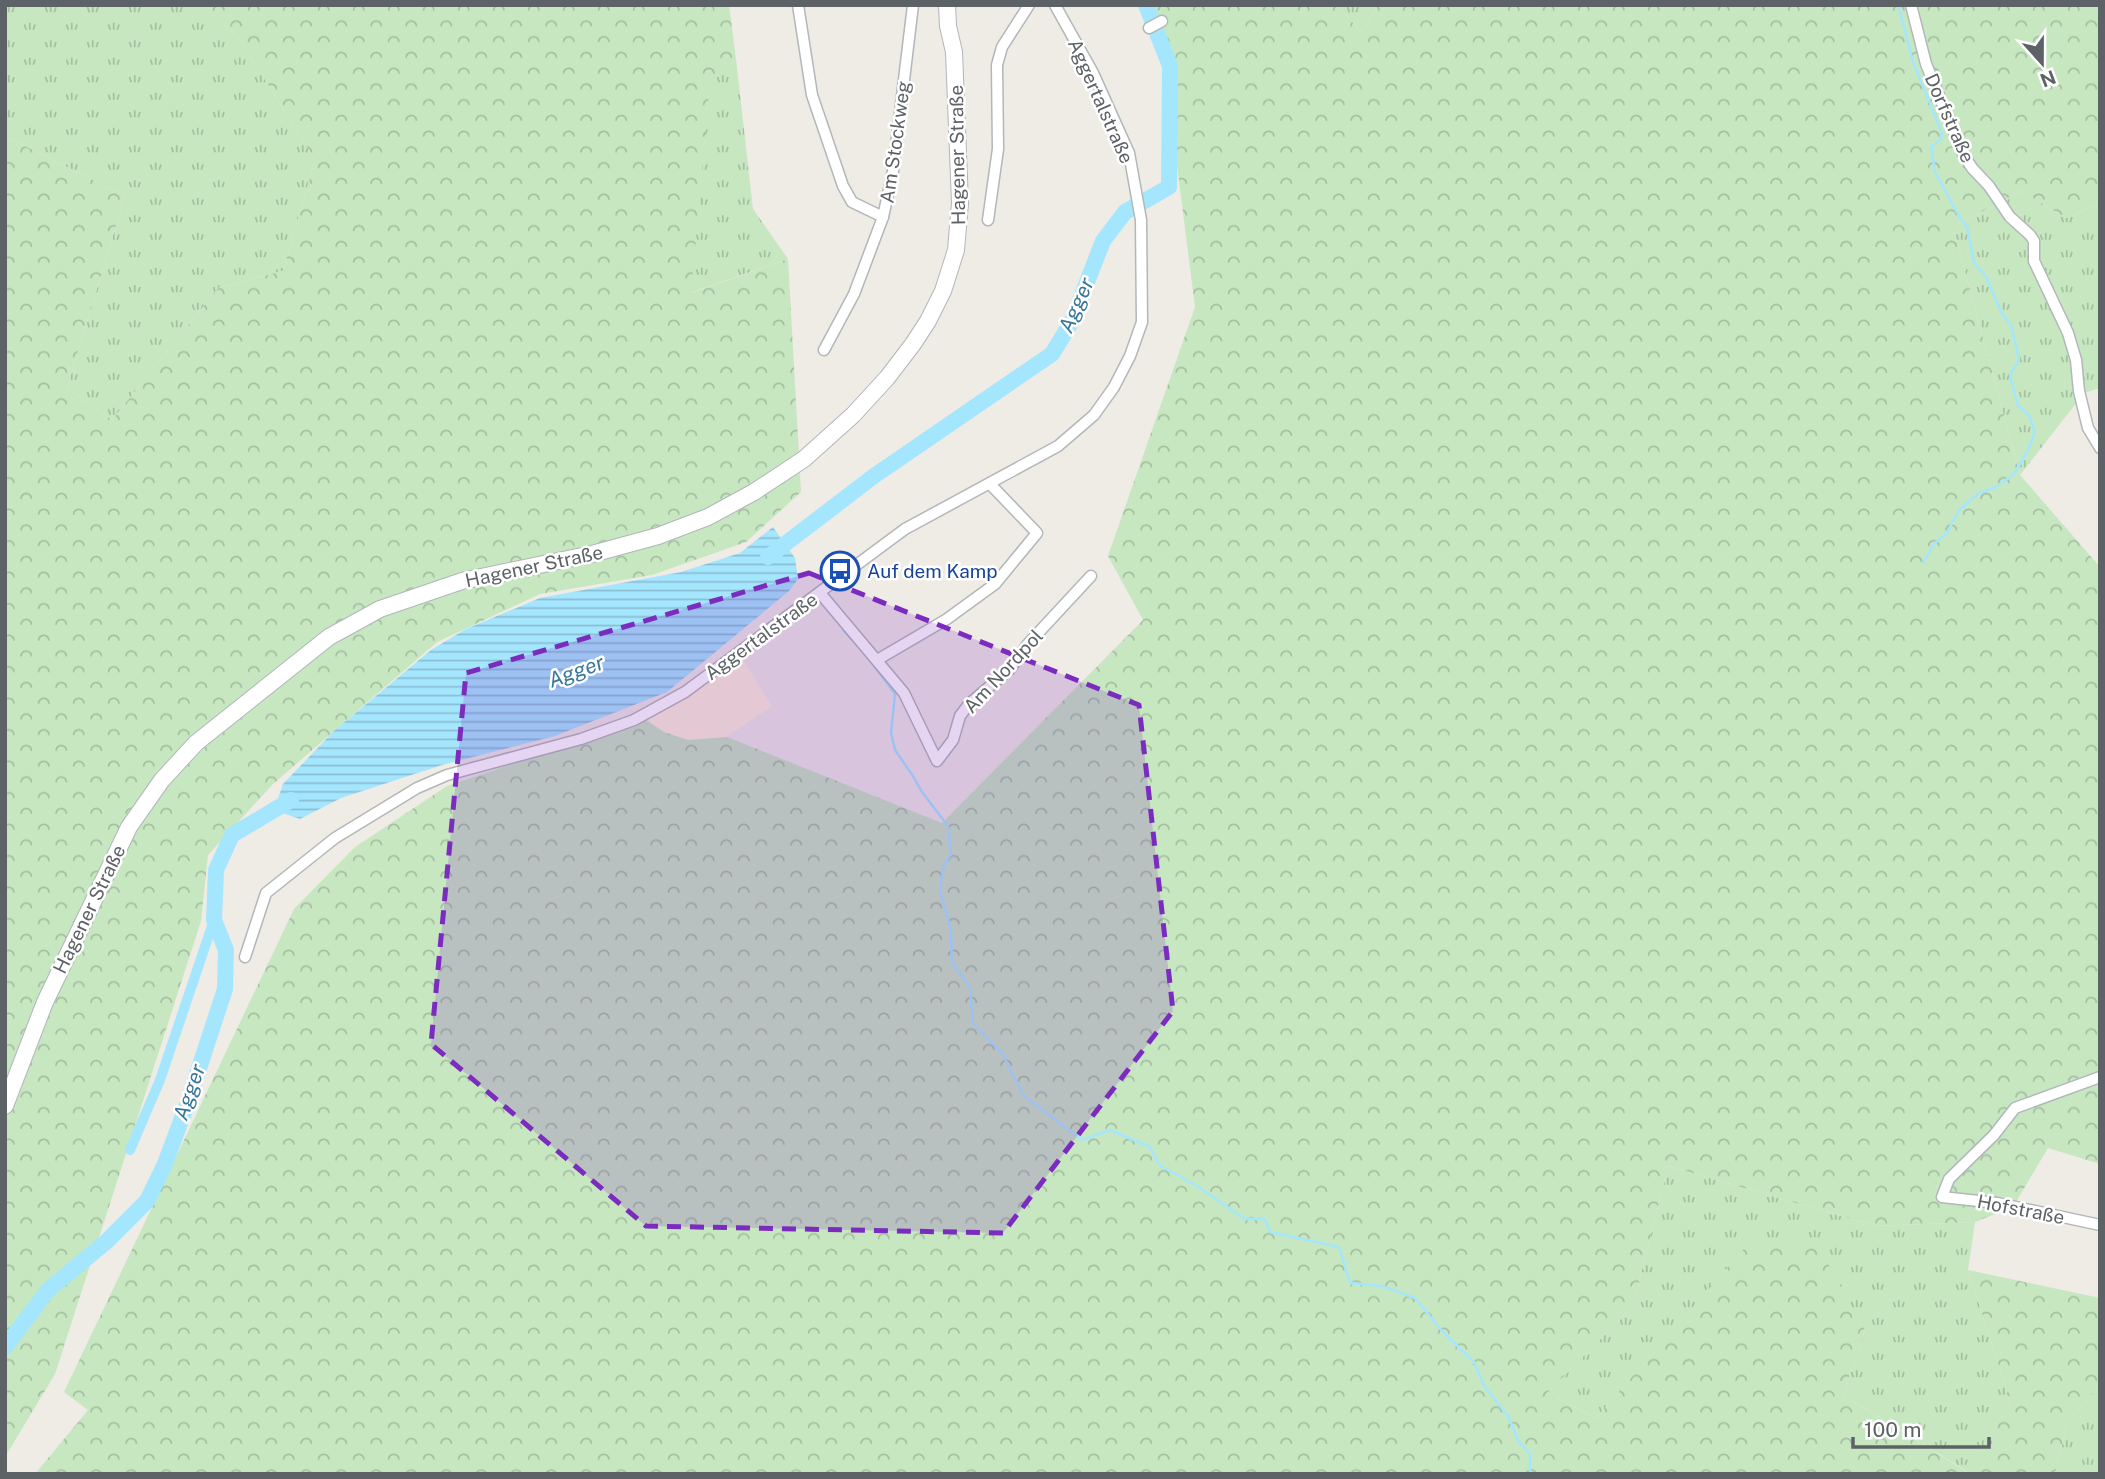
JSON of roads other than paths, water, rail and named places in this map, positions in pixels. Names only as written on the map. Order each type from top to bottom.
[{"type":"main road","name":"Hagener Straße","points":[[5,1106],[45,1002],[129,827],[162,780],[196,743],[329,637],[380,609],[462,581],[592,554],[658,536],[708,517],[754,492],[804,459],[853,415],[887,377],[928,321],[943,291],[957,250],[960,203],[954,52],[948,26],[947,5]]},
{"type":"street","points":[[798,5],[812,95],[843,186],[852,202],[883,217]]},
{"type":"street","name":"Am Stockweg","points":[[824,350],[855,294],[883,217],[893,171],[913,5]]},
{"type":"street","points":[[988,220],[998,149],[997,65],[1002,47],[1029,5]]},
{"type":"street","name":"Aggertalstraße","points":[[245,957],[266,893],[335,838],[416,788],[446,775],[581,739],[634,720],[685,692],[905,529],[1058,446],[1094,415],[1114,387],[1130,356],[1142,322],[1140,220],[1129,153],[1093,73],[1055,5]]},
{"type":"street","name":"Dorfstraße","points":[[1911,5],[1926,64],[1962,152],[2010,217],[2030,234],[2034,241],[2034,261],[2068,333],[2076,360],[2079,391],[2088,428],[2100,448]]},
{"type":"street","points":[[1149,28],[1161,21]]},
{"type":"street","points":[[820,593],[877,660],[947,619],[995,584],[1037,533],[990,484]]},
{"type":"street","name":"Am Nordpol","points":[[877,660],[904,693],[937,761],[953,740],[960,716],[969,704],[1010,669],[1027,645],[1091,576]]},
{"type":"street","name":"Hofstraße","points":[[2100,1077],[2015,1108],[1994,1135],[1949,1179],[1942,1197],[1997,1203],[2100,1225]]},
{"type":"water","points":[[773,527],[795,558],[798,579],[789,591],[667,692],[555,736],[442,765],[341,798],[300,819],[274,810],[283,784],[334,731],[431,650],[466,629],[540,598],[681,572],[740,553]]},
{"type":"waterway","name":"Agger","points":[[768,557],[874,476],[1052,354],[1072,321],[1103,241],[1125,212],[1169,187],[1170,66],[1146,5]]},
{"type":"waterway","points":[[1899,8],[1913,62],[1942,133],[1941,139],[1931,147],[1935,172],[1967,227],[1974,263],[1985,275],[2003,316],[2011,325],[2019,359],[2010,375],[2018,406],[2029,415],[2035,432],[2014,474],[1996,487],[1979,493],[1959,510],[1947,533],[1933,545],[1923,563]]},
{"type":"waterway","points":[[843,630],[853,641]]},
{"type":"waterway","points":[[871,662],[895,694],[891,733],[895,750],[948,826],[951,854],[944,865],[940,889],[951,931],[952,963],[970,987],[973,1023],[1002,1053],[1023,1095],[1082,1140],[1110,1130],[1150,1147],[1159,1165],[1197,1186],[1245,1219],[1265,1219],[1270,1232],[1339,1247],[1350,1283],[1382,1286],[1415,1298],[1442,1331],[1474,1362],[1484,1386],[1508,1416],[1519,1442],[1530,1454],[1530,1474]]},
{"type":"waterway","name":"Agger","points":[[5,1347],[48,1290],[106,1242],[147,1201],[164,1166],[187,1105],[225,989],[226,950],[214,920],[216,870],[232,835],[291,800]]},
{"type":"waterway","points":[[130,1150],[160,1080],[214,920]]},
{"type":"place","name":"Auf dem Kamp","points":[[840,571]]}]
